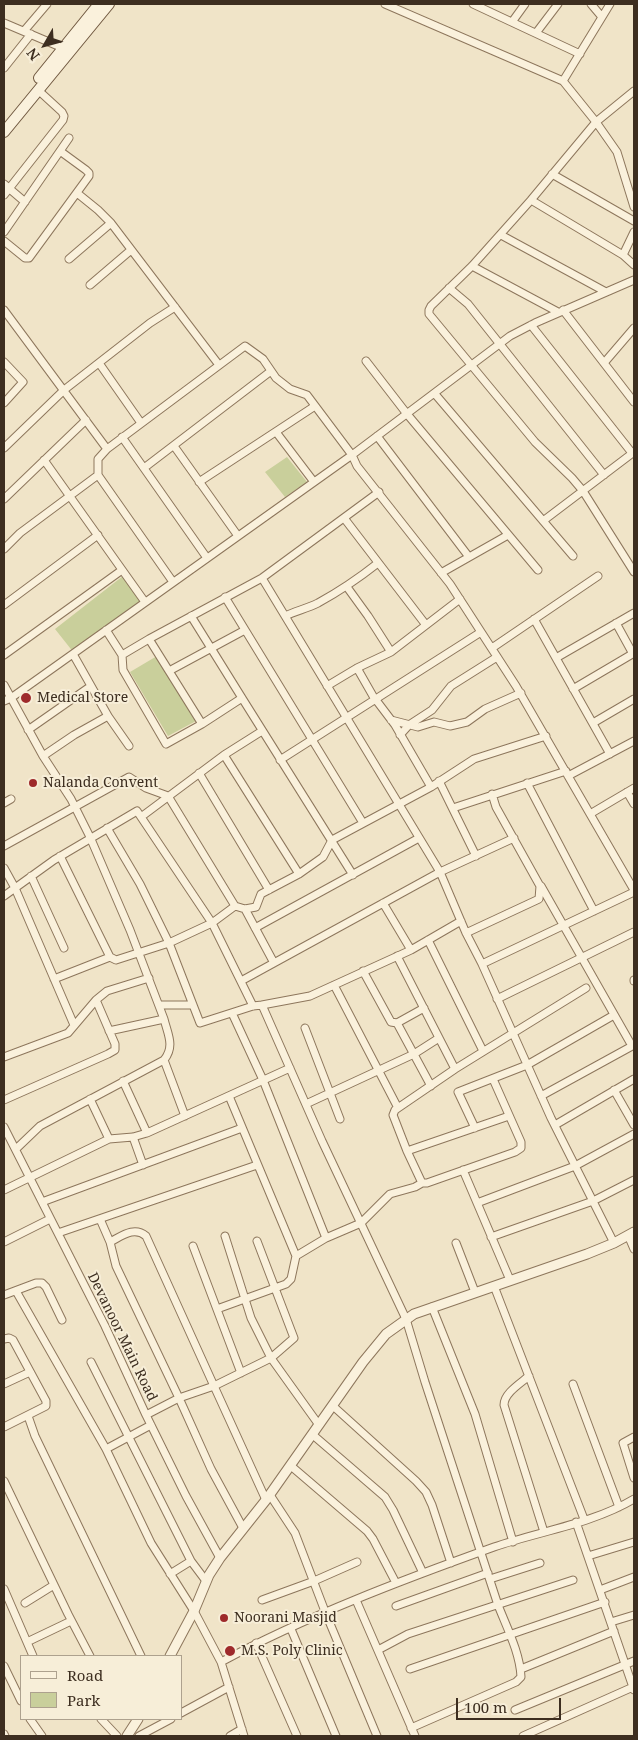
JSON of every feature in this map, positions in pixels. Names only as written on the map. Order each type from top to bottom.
[{"type":"main road","points":[[4,122],[99,4]]},
{"type":"main road","points":[[4,132],[109,4]]},
{"type":"street","points":[[4,68],[47,4]]},
{"type":"street","points":[[385,4],[563,81],[617,152],[634,207]]},
{"type":"street","points":[[477,4],[580,54]]},
{"type":"street","points":[[512,22],[525,4]]},
{"type":"street","points":[[536,33],[558,4]]},
{"type":"street","points":[[591,4],[602,17]]},
{"type":"street","points":[[563,81],[610,4]]},
{"type":"street","points":[[4,24],[63,48]]},
{"type":"street","points":[[25,202],[5,189],[63,120],[64,116],[38,90]]},
{"type":"street","points":[[634,91],[596,122],[501,234],[429,310],[430,314],[538,446],[583,491],[634,572]]},
{"type":"street","points":[[4,232],[69,138]]},
{"type":"street","points":[[4,241],[25,258],[29,258],[89,176],[89,173],[60,150]]},
{"type":"street","points":[[552,174],[634,221]]},
{"type":"street","points":[[77,193],[98,210],[110,223],[219,365]]},
{"type":"street","points":[[530,200],[623,255],[634,265]]},
{"type":"street","points":[[69,259],[110,223]]},
{"type":"street","points":[[623,255],[634,232]]},
{"type":"street","points":[[501,234],[606,292]]},
{"type":"street","points":[[90,285],[131,250]]},
{"type":"street","points":[[472,266],[560,311],[634,402]]},
{"type":"street","points":[[7,700],[352,455],[500,344],[531,325],[560,311],[634,280]]},
{"type":"street","points":[[450,288],[468,304],[604,475]]},
{"type":"street","points":[[4,448],[64,390],[150,323],[175,307]]},
{"type":"street","points":[[4,310],[107,449]]},
{"type":"street","points":[[531,325],[633,452],[543,521]]},
{"type":"street","points":[[604,363],[634,328]]},
{"type":"street","points":[[173,582],[98,475],[98,459],[122,437],[244,346],[263,358],[276,378],[290,390],[307,396],[352,455],[357,466],[460,599],[521,693],[634,891],[482,964]]},
{"type":"street","points":[[366,361],[407,414],[538,570]]},
{"type":"street","points":[[4,362],[23,382],[4,403]]},
{"type":"street","points":[[98,363],[141,423]]},
{"type":"street","points":[[144,468],[271,371]]},
{"type":"street","points":[[435,394],[573,556]]},
{"type":"street","points":[[199,482],[315,406]]},
{"type":"street","points":[[4,500],[86,420]]},
{"type":"street","points":[[276,432],[314,482]]},
{"type":"street","points":[[377,436],[469,557]]},
{"type":"street","points":[[122,437],[207,558]]},
{"type":"street","points":[[174,446],[238,536]]},
{"type":"street","points":[[44,460],[145,602]]},
{"type":"street","points":[[5,544],[98,475]]},
{"type":"street","points":[[122,655],[262,578],[379,492]]},
{"type":"street","points":[[344,518],[426,625]]},
{"type":"street","points":[[441,573],[508,534]]},
{"type":"street","points":[[4,605],[98,535]]},
{"type":"street","points":[[285,616],[316,604],[346,588],[378,563]]},
{"type":"street","points":[[4,655],[122,570]]},
{"type":"street","points":[[492,648],[598,576]]},
{"type":"street","points":[[262,578],[440,872],[555,1126],[614,1242]]},
{"type":"street","points":[[346,588],[368,616],[391,652]]},
{"type":"street","points":[[225,597],[363,823]]},
{"type":"street","points":[[327,686],[357,668],[391,652],[460,599]]},
{"type":"street","points":[[556,658],[634,613]]},
{"type":"street","points":[[191,616],[353,875]]},
{"type":"street","points":[[534,620],[610,754]]},
{"type":"street","points":[[573,689],[634,653],[616,623]]},
{"type":"street","points":[[106,630],[122,655],[123,670],[166,744],[202,724],[242,698]]},
{"type":"street","points":[[169,671],[245,630]]},
{"type":"street","points":[[280,760],[481,632]]},
{"type":"street","points":[[149,639],[202,724]]},
{"type":"street","points":[[73,654],[108,716],[128,746]]},
{"type":"street","points":[[400,735],[409,725],[432,710],[451,686],[498,658]]},
{"type":"street","points":[[357,668],[431,787]]},
{"type":"street","points":[[4,685],[7,700],[28,730],[75,807],[90,837],[160,1005],[171,1045],[170,1052],[164,1060],[40,1126],[16,1149]]},
{"type":"street","points":[[28,730],[91,686]]},
{"type":"street","points":[[391,720],[418,726],[434,722],[450,726],[467,722],[485,709],[521,693]]},
{"type":"street","points":[[592,722],[634,699]]},
{"type":"street","points":[[432,710],[434,722]]},
{"type":"street","points":[[43,756],[74,735],[108,716]]},
{"type":"street","points":[[141,817],[224,755],[262,732]]},
{"type":"street","points":[[4,846],[129,777],[146,788],[168,796],[235,906],[245,909],[256,907],[261,894],[299,874],[323,857],[332,840],[431,787],[478,757],[546,736]]},
{"type":"street","points":[[453,808],[527,783],[567,773],[634,741]]},
{"type":"street","points":[[224,755],[299,874]]},
{"type":"street","points":[[199,773],[269,890]]},
{"type":"street","points":[[439,781],[476,856]]},
{"type":"street","points":[[527,783],[594,911]]},
{"type":"street","points":[[590,814],[634,788]]},
{"type":"street","points":[[627,792],[634,804]]},
{"type":"street","points":[[492,794],[496,806],[540,886],[633,1046],[541,1096]]},
{"type":"street","points":[[4,803],[11,799]]},
{"type":"street","points":[[4,896],[60,856],[137,811],[212,923],[253,1006]]},
{"type":"street","points":[[106,828],[140,884],[169,942],[200,1023],[253,1006],[310,996],[411,950],[461,921]]},
{"type":"street","points":[[255,928],[419,838]]},
{"type":"street","points":[[241,981],[440,872],[514,838]]},
{"type":"street","points":[[60,856],[110,957],[116,960],[139,954],[212,923],[235,906]]},
{"type":"street","points":[[4,868],[74,1025]]},
{"type":"street","points":[[31,876],[64,948]]},
{"type":"street","points":[[466,933],[539,899],[540,886]]},
{"type":"street","points":[[383,904],[411,950]]},
{"type":"street","points":[[245,909],[274,963]]},
{"type":"street","points":[[497,999],[634,932]]},
{"type":"street","points":[[428,940],[483,1051]]},
{"type":"street","points":[[397,956],[455,1069]]},
{"type":"street","points":[[54,979],[110,957]]},
{"type":"street","points":[[364,971],[391,1022],[397,1023],[424,1008]]},
{"type":"street","points":[[4,1058],[68,1033],[96,1000],[107,991],[149,978]]},
{"type":"street","points":[[334,985],[398,1108]]},
{"type":"street","points":[[422,1183],[407,1151],[393,1112],[483,1051],[586,988]]},
{"type":"street","points":[[4,1100],[115,1050],[115,1044],[96,1000]]},
{"type":"street","points":[[160,1005],[193,1005]]},
{"type":"street","points":[[262,1005],[406,1319],[520,1669],[521,1677],[516,1682],[411,1728]]},
{"type":"street","points":[[232,1013],[263,1080],[326,1238]]},
{"type":"street","points":[[474,1128],[458,1092],[527,1065],[614,1015]]},
{"type":"street","points":[[110,1031],[164,1019]]},
{"type":"street","points":[[397,1023],[431,1086]]},
{"type":"street","points":[[305,1028],[340,1119]]},
{"type":"street","points":[[306,1104],[414,1054],[439,1038]]},
{"type":"street","points":[[164,1060],[186,1116]]},
{"type":"street","points":[[4,1190],[109,1139],[133,1137],[147,1133],[290,1068]]},
{"type":"street","points":[[555,1126],[634,1078]]},
{"type":"street","points":[[296,1256],[326,1238],[361,1223],[390,1194],[515,1152],[521,1148],[521,1142],[493,1079]]},
{"type":"street","points":[[123,1081],[147,1133]]},
{"type":"street","points":[[614,1090],[634,1125]]},
{"type":"street","points":[[217,1308],[244,1300],[289,1282],[296,1256],[229,1096]]},
{"type":"street","points":[[90,1099],[109,1139]]},
{"type":"street","points":[[407,1151],[509,1116]]},
{"type":"street","name":"Devanoor Main Road","points":[[4,1128],[105,1326],[186,1496],[220,1558]]},
{"type":"street","points":[[42,1202],[242,1128]]},
{"type":"street","points":[[477,1203],[575,1166],[634,1134]]},
{"type":"street","points":[[133,1137],[143,1165]]},
{"type":"street","points":[[58,1233],[257,1165]]},
{"type":"street","points":[[463,1170],[510,1280]]},
{"type":"street","points":[[491,1237],[593,1201],[634,1180]]},
{"type":"street","points":[[4,1242],[50,1219]]},
{"type":"street","points":[[100,1219],[110,1242],[116,1266],[212,1469],[243,1528]]},
{"type":"street","points":[[110,1242],[135,1230],[146,1236],[214,1386],[268,1497],[295,1533],[376,1736]]},
{"type":"street","points":[[171,1655],[194,1611],[206,1581],[220,1558],[291,1466],[363,1362],[386,1334],[406,1319],[432,1307],[587,1254],[631,1233],[634,1249]]},
{"type":"street","points":[[225,1236],[251,1318],[271,1358],[319,1425]]},
{"type":"street","points":[[146,1415],[179,1398],[214,1386],[271,1358],[294,1338],[258,1241]]},
{"type":"street","points":[[456,1243],[475,1292]]},
{"type":"street","points":[[193,1246],[242,1373]]},
{"type":"street","points":[[4,1295],[36,1283],[42,1283],[62,1320]]},
{"type":"street","points":[[494,1286],[584,1519]]},
{"type":"street","points":[[16,1291],[106,1449],[151,1543],[194,1611],[221,1662],[243,1733],[230,1736]]},
{"type":"street","points":[[432,1307],[475,1414],[513,1542]]},
{"type":"street","points":[[4,1339],[10,1338],[13,1340],[46,1401],[46,1406],[4,1427]]},
{"type":"street","points":[[91,1362],[191,1561],[206,1581]]},
{"type":"street","points":[[4,1384],[30,1372]]},
{"type":"street","points":[[529,1376],[507,1396],[504,1400],[504,1405],[544,1532]]},
{"type":"street","points":[[573,1384],[619,1507]]},
{"type":"street","points":[[333,1406],[426,1492],[451,1563]]},
{"type":"street","points":[[28,1416],[35,1436],[141,1655]]},
{"type":"street","points":[[106,1449],[151,1425]]},
{"type":"street","points":[[313,1435],[384,1497],[393,1510],[423,1573]]},
{"type":"street","points":[[634,1437],[623,1443],[634,1478]]},
{"type":"street","points":[[291,1466],[367,1532],[373,1539],[396,1583]]},
{"type":"street","points":[[4,1481],[89,1655]]},
{"type":"street","points":[[221,1662],[256,1643],[396,1583],[482,1552],[619,1507],[634,1499]]},
{"type":"street","points":[[523,1736],[634,1689],[624,1665],[605,1602],[576,1522]]},
{"type":"street","points":[[588,1556],[634,1542]]},
{"type":"street","points":[[170,1574],[191,1561]]},
{"type":"street","points":[[262,1600],[314,1581],[357,1562]]},
{"type":"street","points":[[396,1606],[489,1576],[540,1563]]},
{"type":"street","points":[[600,1590],[634,1577]]},
{"type":"street","points":[[378,1650],[408,1634],[573,1580]]},
{"type":"street","points":[[25,1603],[54,1585]]},
{"type":"street","points":[[4,1589],[34,1655]]},
{"type":"street","points":[[356,1600],[415,1736]]},
{"type":"street","points":[[410,1670],[605,1602]]},
{"type":"street","points":[[611,1622],[634,1615]]},
{"type":"street","points":[[27,1642],[72,1621]]},
{"type":"street","points":[[291,1628],[336,1736]]},
{"type":"street","points":[[520,1669],[614,1631]]},
{"type":"street","points":[[256,1643],[297,1736]]},
{"type":"street","points":[[515,1710],[634,1661]]},
{"type":"street","points":[[4,1666],[20,1699]]},
{"type":"street","points":[[182,1712],[229,1688]]},
{"type":"street","points":[[31,1720],[42,1736]]},
{"type":"street","points":[[102,1720],[117,1736]]},
{"type":"street","points":[[127,1736],[137,1720]]},
{"type":"street","points":[[139,1736],[169,1720]]},
{"type":"green space","points":[[287,457],[307,482],[285,497],[265,472]]},
{"type":"green space","points":[[123,576],[142,600],[74,653],[55,629]]},
{"type":"green space","points":[[157,656],[196,721],[168,736],[130,672]]},
{"type":"place","name":"Medical Store","points":[[26,698]]},
{"type":"place","name":"Nalanda Convent","points":[[33,783]]},
{"type":"place","name":"Noorani Masjid","points":[[224,1618]]},
{"type":"place","name":"M.S. Poly Clinic","points":[[230,1651]]}]
